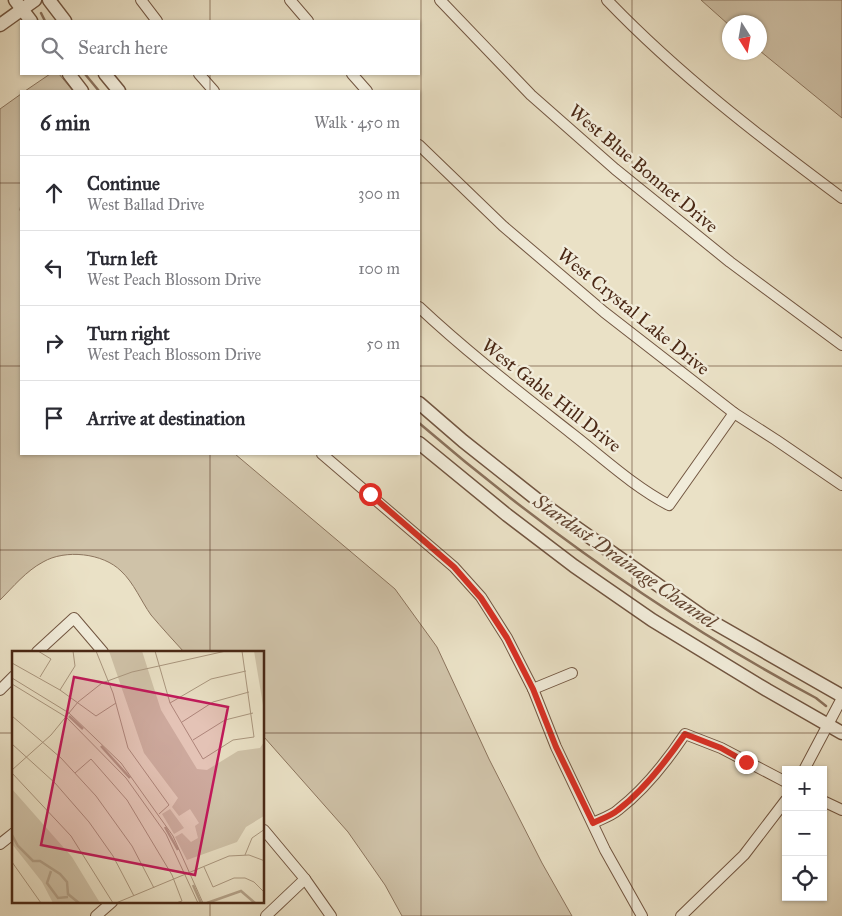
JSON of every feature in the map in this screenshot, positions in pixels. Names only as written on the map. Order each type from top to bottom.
[{"type":"street","points":[[0,26],[19,5],[36,0]]},
{"type":"street","points":[[50,0],[64,20]]},
{"type":"street","points":[[141,0],[157,20]]},
{"type":"street","points":[[290,0],[307,20]]},
{"type":"street","name":"West Blue Bonnet Drive","points":[[440,0],[531,94],[615,168],[730,262],[842,345]]},
{"type":"street","points":[[607,0],[691,79],[770,144],[842,198]]},
{"type":"street","points":[[19,5],[30,20]]},
{"type":"street","points":[[70,75],[81,90]]},
{"type":"street","points":[[106,75],[118,90]]},
{"type":"street","points":[[199,75],[213,90]]},
{"type":"street","points":[[353,75],[366,90]]},
{"type":"street","name":"West Crystal Lake Drive","points":[[420,146],[510,232],[604,312],[734,413],[842,485]]},
{"type":"street","name":"West Gable Hill Drive","points":[[420,308],[484,364],[536,406],[654,497],[669,505],[734,413]]},
{"type":"street","points":[[420,404],[463,441],[540,502],[702,616],[841,699],[806,766]]},
{"type":"street","points":[[420,444],[559,555],[652,620],[829,722],[842,733]]},
{"type":"street","points":[[323,455],[454,567],[486,606],[507,638],[533,689],[556,747],[618,876],[642,916]]},
{"type":"street","points":[[38,651],[74,618],[102,651]]},
{"type":"street","points":[[533,689],[572,673]]},
{"type":"street","points":[[0,690],[12,678]]},
{"type":"street","points":[[593,823],[617,811],[636,793],[667,761],[685,734],[721,748],[782,780]]},
{"type":"street","points":[[827,803],[842,810]]},
{"type":"street","points":[[681,916],[744,855],[782,805]]},
{"type":"street","points":[[265,831],[305,879],[331,916]]},
{"type":"street","points":[[0,844],[12,835]]},
{"type":"street","points":[[266,916],[305,879]]},
{"type":"street","points":[[96,916],[110,904]]},
{"type":"shaded area","points":[[701,0],[842,0],[842,118],[767,57],[767,15],[722,15],[722,19]]},
{"type":"shaded area","points":[[49,75],[60,75],[72,90],[26,90]]},
{"type":"shaded area","points":[[20,95],[20,455],[236,455],[395,589],[437,647],[489,759],[542,863],[572,916],[402,916],[385,885],[348,832],[265,738],[265,651],[183,651],[151,615],[126,576],[104,560],[73,554],[52,558],[31,570],[0,600],[0,109]]},
{"type":"waterway","name":"Stardust Drainage Channel","points":[[41,13],[44,20]]},
{"type":"waterway","name":"Stardust Drainage Channel","points":[[86,75],[98,90]]},
{"type":"waterway","name":"Stardust Drainage Channel","points":[[420,424],[513,500],[610,571],[711,638],[816,698],[826,706]]},
{"type":"route","points":[[370,494],[454,567],[481,598],[507,638],[533,689],[556,747],[593,823],[617,811],[636,793],[667,761],[685,734],[721,748],[746,762]]}]
